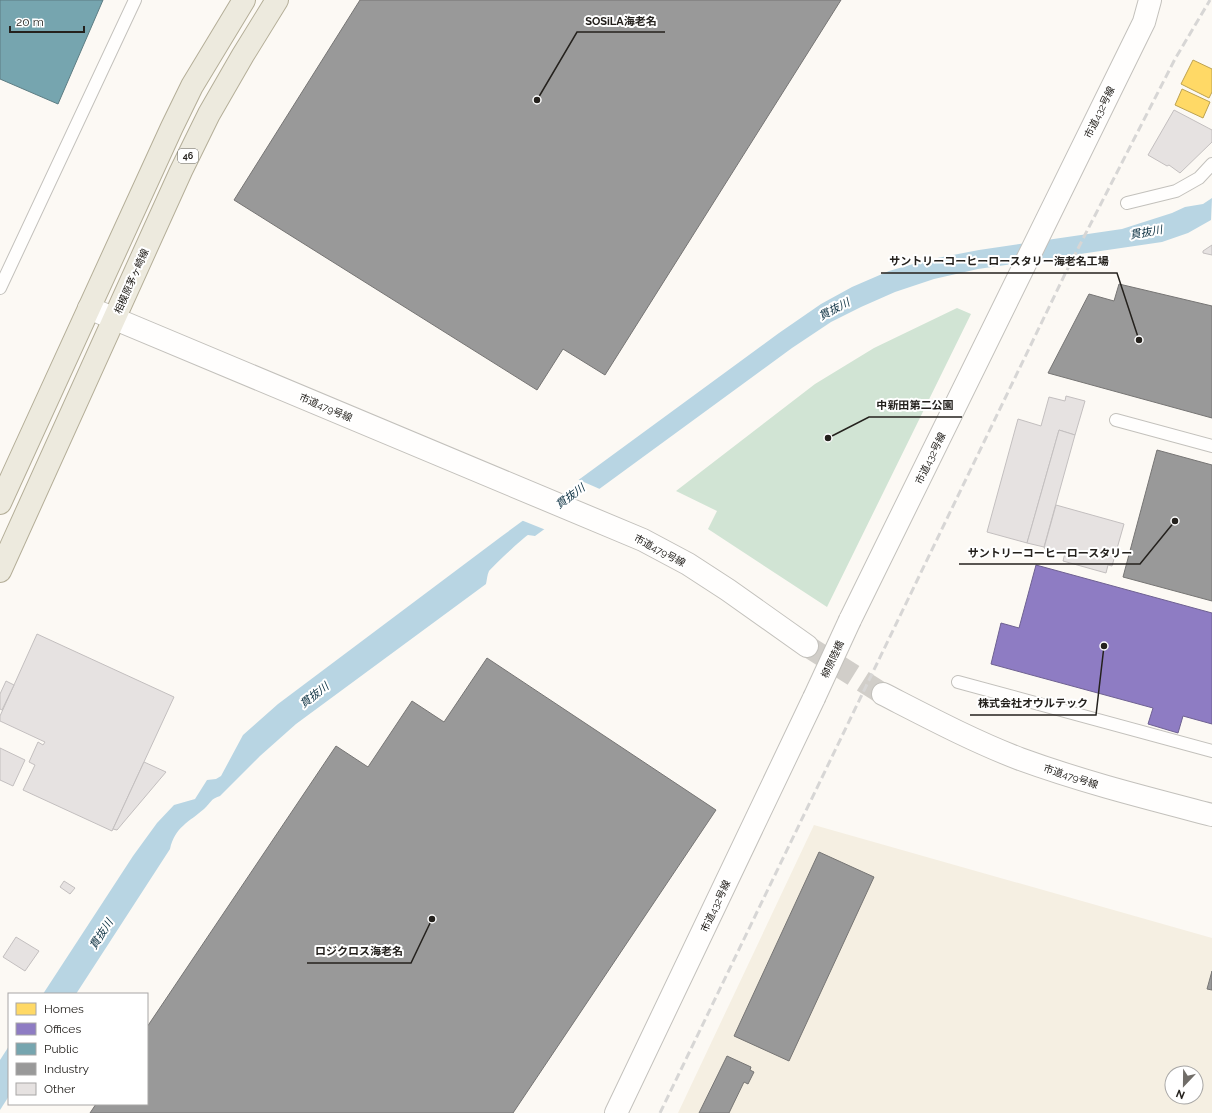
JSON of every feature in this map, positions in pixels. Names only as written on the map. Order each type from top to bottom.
[{"type":"main road","name":"46","points":[[0,503],[172,127],[192,86],[244,0]]},
{"type":"main road","name":"相模原茅ヶ崎線","points":[[0,571],[181,171],[209,114],[277,0]]},
{"type":"street","name":"市道432号線","points":[[850,620],[1144,22],[1150,0]]},
{"type":"street","name":"市道479号線","points":[[89,308],[539,495],[643,540],[688,564],[728,590],[807,646]]},
{"type":"street","name":"柳原陸橋","points":[[814,698],[850,620]]},
{"type":"street","name":"市道479号線","points":[[883,694],[935,721],[1019,758],[1090,783],[1212,815]]},
{"type":"street","name":"市道432号線","points":[[616,1113],[814,698]]},
{"type":"lane","points":[[0,288],[135,0]]},
{"type":"lane","points":[[1127,203],[1176,192],[1199,178],[1212,164]]},
{"type":"lane","points":[[1116,420],[1212,446]]},
{"type":"lane","points":[[958,682],[1212,751]]},
{"type":"shaded area","points":[[814,825],[1212,938],[1212,1113],[678,1113]]},
{"type":"green space","points":[[957,308],[971,314],[827,607],[708,529],[717,511],[676,491],[815,384],[874,348]]},
{"type":"water","name":"貫抜川","points":[[1212,198],[1211,220],[1188,233],[1162,242],[978,269],[934,279],[895,292],[861,307],[831,322],[792,348],[535,536],[528,535],[489,571],[486,584],[296,724],[260,756],[220,796],[212,800],[204,809],[179,830],[172,841],[170,849],[77,993],[44,993],[133,856],[157,823],[174,805],[195,799],[207,780],[216,779],[221,776],[243,735],[278,704],[502,536],[779,333],[821,304],[852,287],[889,271],[927,260],[979,250],[1122,229],[1172,213],[1185,207],[1203,204]]},
{"type":"water","points":[[8,1048],[8,1098],[0,1110],[0,1060]]},
{"type":"pier","points":[[577,479],[602,490],[546,530],[521,520]]},
{"type":"building: Homes","points":[[1193,60],[1212,69],[1212,92],[1209,98],[1181,84]]},
{"type":"building: Homes","points":[[1182,89],[1210,102],[1203,118],[1175,105]]},
{"type":"building: Offices","points":[[1036,565],[1212,613],[1212,724],[1183,716],[1178,733],[1148,724],[1153,708],[991,664],[1001,623],[1019,628]]},
{"type":"building: Public","points":[[0,0],[103,0],[58,104],[0,79]]},
{"type":"building: Industry","points":[[360,0],[841,0],[605,375],[563,349],[537,390],[234,200]]},
{"type":"building: Industry","points":[[1119,284],[1212,306],[1212,418],[1048,373],[1089,294],[1114,301]]},
{"type":"building: Industry","points":[[1157,450],[1212,465],[1212,601],[1123,577]]},
{"type":"building: Industry","points":[[487,658],[716,810],[513,1113],[90,1113],[95,1105],[148,1105],[148,1026],[336,746],[368,767],[412,701],[444,722]]},
{"type":"building: Industry","points":[[819,852],[874,877],[789,1061],[734,1036]]},
{"type":"building: Industry","points":[[1212,971],[1212,990],[1207,989]]},
{"type":"building: Industry","points":[[727,1056],[751,1067],[750,1070],[754,1072],[748,1084],[744,1082],[729,1113],[699,1113]]},
{"type":"building: Other","points":[[1174,110],[1212,130],[1212,142],[1180,173],[1169,165],[1167,166],[1148,155]]},
{"type":"building: Other","points":[[1212,245],[1212,255],[1203,253],[1203,251]]},
{"type":"building: Other","points":[[1066,396],[1085,401],[1075,435],[1059,430],[1027,543],[987,532],[1018,419],[1041,426],[1049,397],[1065,401]]},
{"type":"building: Other","points":[[1059,430],[1075,435],[1044,547],[1027,543]]},
{"type":"building: Other","points":[[1056,505],[1124,524],[1112,566],[1108,565],[1106,573],[1063,561],[1065,553],[1044,548]]},
{"type":"building: Other","points":[[37,634],[174,697],[112,831],[23,790],[35,765],[29,762],[38,742],[43,745],[45,742],[0,721],[0,716]]},
{"type":"building: Other","points":[[6,681],[14,685],[2,710],[0,709],[0,694]]},
{"type":"building: Other","points":[[0,748],[25,760],[13,786],[0,780]]},
{"type":"building: Other","points":[[144,762],[166,772],[117,830],[113,829]]},
{"type":"building: Other","points":[[64,881],[75,888],[70,894],[60,887]]},
{"type":"building: Other","points":[[16,937],[39,951],[25,971],[3,957]]},
{"type":"tunnel","points":[[807,646],[883,694]]},
{"type":"railway","points":[[660,1113],[1066,272],[1175,59],[1210,0]]},
{"type":"place","name":"SOSiLA海老名","points":[[537,100]]},
{"type":"place","name":"サントリーコーヒーロースタリー海老名工場","points":[[1139,340]]},
{"type":"place","name":"中新田第二公園","points":[[828,438]]},
{"type":"place","name":"サントリーコーヒーロースタリー","points":[[1175,521]]},
{"type":"place","name":"株式会社オウルテック","points":[[1104,646]]},
{"type":"place","name":"ロジクロス海老名","points":[[432,919]]}]
